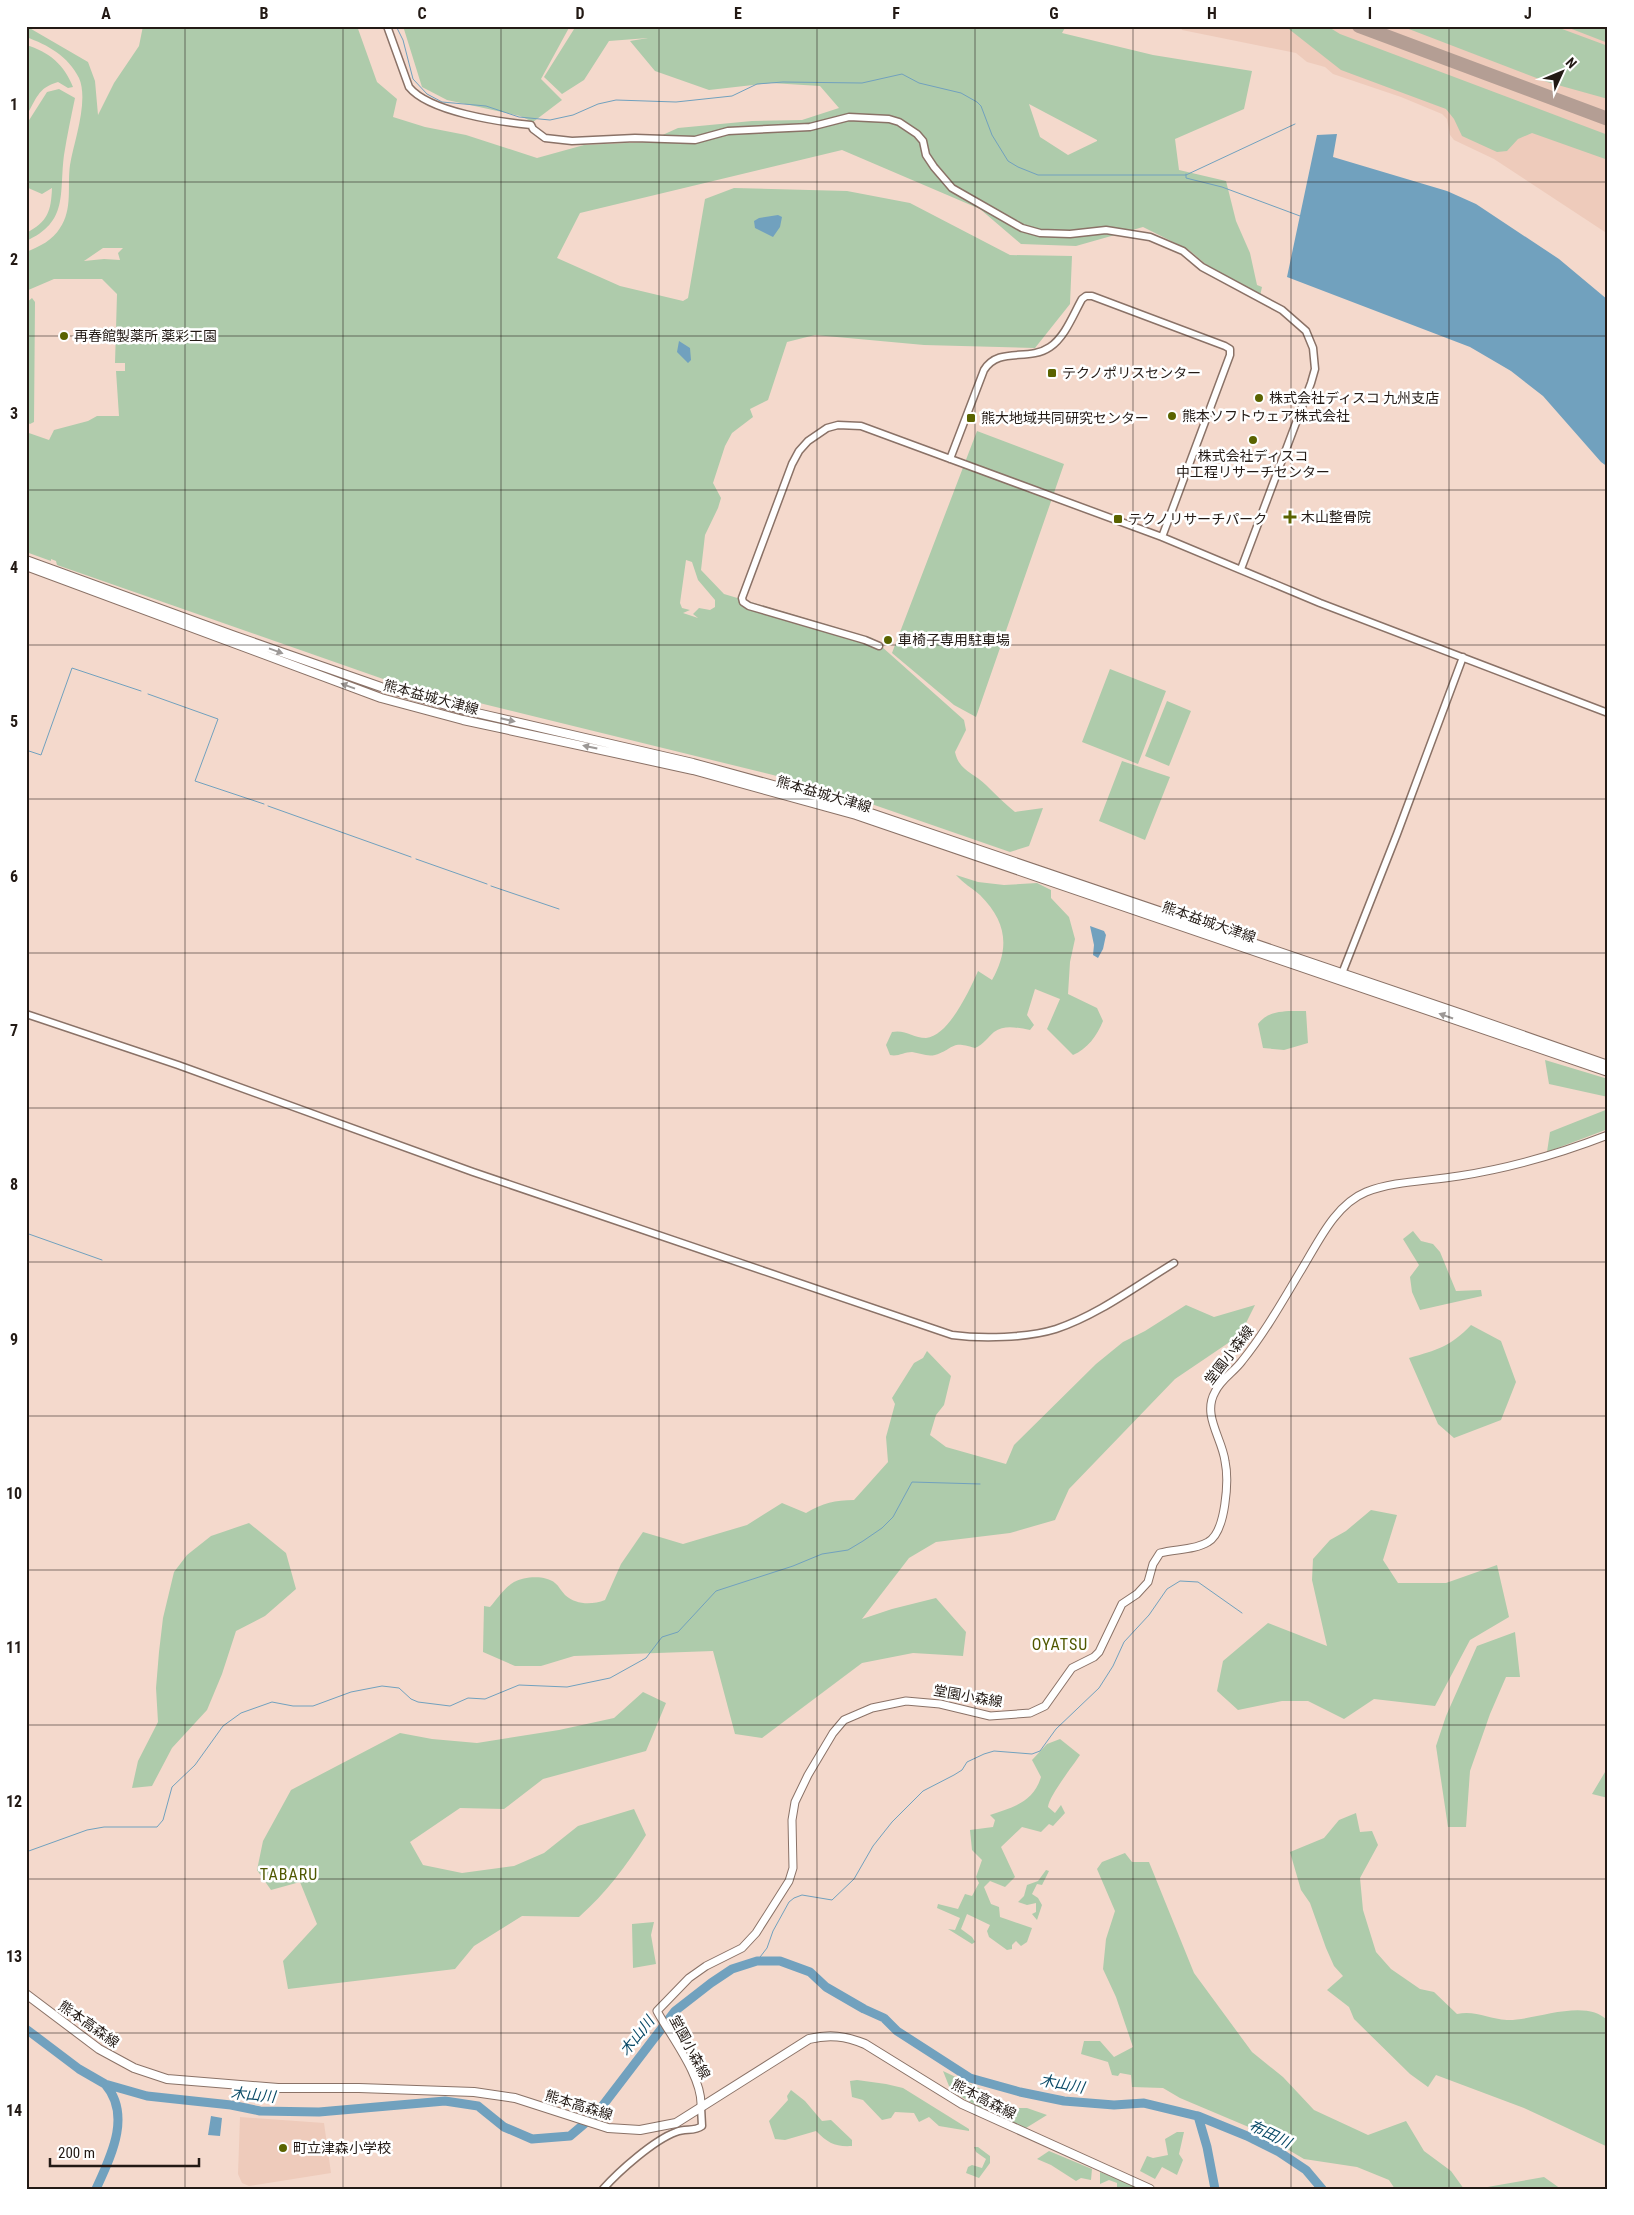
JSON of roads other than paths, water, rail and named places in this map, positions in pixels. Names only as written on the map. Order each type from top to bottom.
[{"type":"main road","name":"熊本益城大津線","points":[[26,560],[381,687],[473,712],[692,764],[853,807],[1608,1072]]},
{"type":"main road","name":"熊本益城大津線","points":[[26,566],[382,698],[463,720],[693,770],[856,815],[1340,979],[1608,1065]]},
{"type":"main road","name":"堂園小森線","points":[[701,2107],[701,2096],[697,2083],[656,2011],[689,1978],[706,1966],[750,1942],[789,1881],[794,1868],[792,1820],[795,1802],[808,1775],[833,1733],[844,1720],[872,1708],[906,1701],[940,1704],[990,1716],[1016,1715],[1041,1709],[1072,1668],[1094,1657],[1098,1652],[1122,1604],[1148,1582],[1153,1564],[1160,1552],[1201,1545],[1214,1537],[1220,1526],[1227,1484],[1225,1460],[1212,1416],[1211,1402],[1215,1392],[1242,1362],[1334,1218],[1351,1200],[1366,1192],[1390,1186],[1525,1164],[1608,1135]]},
{"type":"main road","name":"熊本高森線","points":[[26,1994],[98,2049],[134,2068],[167,2079],[278,2088],[359,2088],[474,2092],[515,2098],[608,2128],[628,2131],[652,2129],[676,2123],[809,2039],[835,2035],[865,2044],[962,2104],[1150,2189]]},
{"type":"street","points":[[387,26],[409,87],[414,93],[439,106],[494,120],[532,126],[533,130],[545,138],[572,141],[635,138],[695,140],[728,131],[810,127],[849,117],[889,119],[899,122],[917,134],[923,141],[930,161],[947,184],[1022,228],[1040,233],[1070,234],[1106,230],[1150,237],[1182,251],[1202,266],[1282,310],[1306,331],[1313,348],[1315,369],[1312,383],[1242,569]]},
{"type":"street","points":[[950,459],[984,370],[989,362],[996,357],[1036,354],[1050,347],[1062,336],[1086,296],[1101,300],[1230,349],[1230,355],[1162,537]]},
{"type":"street","points":[[879,646],[866,640],[749,606],[743,602],[742,598],[789,472],[799,451],[808,441],[827,428],[838,425],[861,426],[1162,537],[1320,603],[1608,713]]},
{"type":"street","points":[[1340,979],[1397,834],[1462,657]]},
{"type":"street","points":[[26,1014],[178,1065],[473,1172],[952,1335],[970,1338],[1006,1336],[1055,1329],[1100,1308],[1174,1263]]},
{"type":"street","points":[[603,2189],[633,2160],[660,2142],[677,2132],[696,2130],[702,2126],[701,2107]]},
{"type":"water","points":[[1337,134],[1333,157],[1447,191],[1476,204],[1559,259],[1608,300],[1608,467],[1601,462],[1543,396],[1511,371],[1470,347],[1287,277],[1317,135]]},
{"type":"water","points":[[778,215],[782,217],[780,227],[773,237],[755,228],[754,221],[759,218]]},
{"type":"water","points":[[679,341],[690,348],[691,360],[688,363],[677,352]]},
{"type":"water","points":[[1090,926],[1104,931],[1106,935],[1103,949],[1098,958],[1093,955],[1094,945]]},
{"type":"water","points":[[211,2116],[222,2118],[220,2136],[208,2135]]},
{"type":"waterway","points":[[396,26],[403,40],[413,79],[427,94],[442,102],[486,106],[519,117],[550,120],[573,115],[598,104],[616,100],[676,102],[732,96],[757,84],[783,82],[862,83],[902,74],[919,83],[961,93],[977,102],[981,106],[992,135],[1008,161],[1038,175],[1186,175],[1295,124]]},
{"type":"waterway","points":[[1186,174],[1186,178],[1222,187],[1300,216]]},
{"type":"waterway","points":[[26,750],[41,755],[72,668],[141,691]]},
{"type":"waterway","points":[[148,694],[218,719],[195,781],[264,804]]},
{"type":"waterway","points":[[268,806],[411,857]]},
{"type":"waterway","points":[[416,859],[487,884]]},
{"type":"waterway","points":[[491,886],[559,909]]},
{"type":"waterway","points":[[26,1233],[102,1260]]},
{"type":"waterway","points":[[26,1852],[87,1830],[104,1827],[157,1827],[163,1820],[172,1787],[195,1765],[223,1726],[241,1713],[272,1702],[293,1706],[313,1706],[351,1692],[382,1686],[399,1688],[411,1699],[418,1702],[450,1706],[468,1698],[485,1699],[519,1685],[567,1687],[610,1678],[646,1658],[662,1637],[678,1632],[716,1591],[793,1566],[822,1554],[848,1550],[863,1541],[882,1528],[893,1517],[912,1482],[980,1484]]},
{"type":"waterway","points":[[757,1961],[767,1948],[773,1931],[789,1902],[802,1895],[832,1900],[854,1879],[873,1846],[892,1822],[923,1791],[954,1775],[962,1770],[967,1762],[984,1754],[994,1751],[1032,1754],[1040,1751],[1056,1729],[1099,1688],[1113,1666],[1124,1642],[1149,1615],[1167,1589],[1180,1581],[1198,1582],[1242,1613]]},
{"type":"waterway","name":"木山川","points":[[26,2029],[79,2069],[105,2084],[147,2096],[231,2105],[260,2111],[319,2112],[445,2101],[478,2106],[504,2127],[532,2139],[570,2136],[597,2113],[675,2011],[732,1969],[757,1961],[780,1961],[810,1972],[826,1987],[884,2018],[897,2031],[970,2078],[1020,2092],[1064,2101],[1114,2105],[1144,2103],[1198,2116],[1247,2136],[1279,2152],[1306,2170],[1322,2189]]},
{"type":"waterway","points":[[96,2189],[113,2149],[118,2122],[113,2096],[105,2084]]},
{"type":"waterway","name":"木山川","points":[[1198,2116],[1207,2147],[1215,2189]]},
{"type":"place","name":"再春館製薬所 薬彩工園","points":[[64,336]]},
{"type":"place","name":"テクノポリスセンター","points":[[1052,373]]},
{"type":"place","name":"株式会社ディスコ 九州支店","points":[[1259,398]]},
{"type":"place","name":"熊本ソフトウェア株式会社","points":[[1172,416]]},
{"type":"place","name":"熊大地域共同研究センター","points":[[971,418]]},
{"type":"place","name":"株式会社ディスコ 中工程リサーチセンター","points":[[1253,440]]},
{"type":"place","name":"木山整骨院","points":[[1290,517]]},
{"type":"place","name":"テクノリサーチパーク","points":[[1118,519]]},
{"type":"place","name":"車椅子専用駐車場","points":[[888,640]]},
{"type":"place","name":"町立津森小学校","points":[[283,2148]]},
{"type":"district","name":"OYATSU","points":[[1060,1644]]},
{"type":"district","name":"TABARU","points":[[289,1874]]},
{"type":"water label","name":"布田川","points":[[1270,2134]]}]
